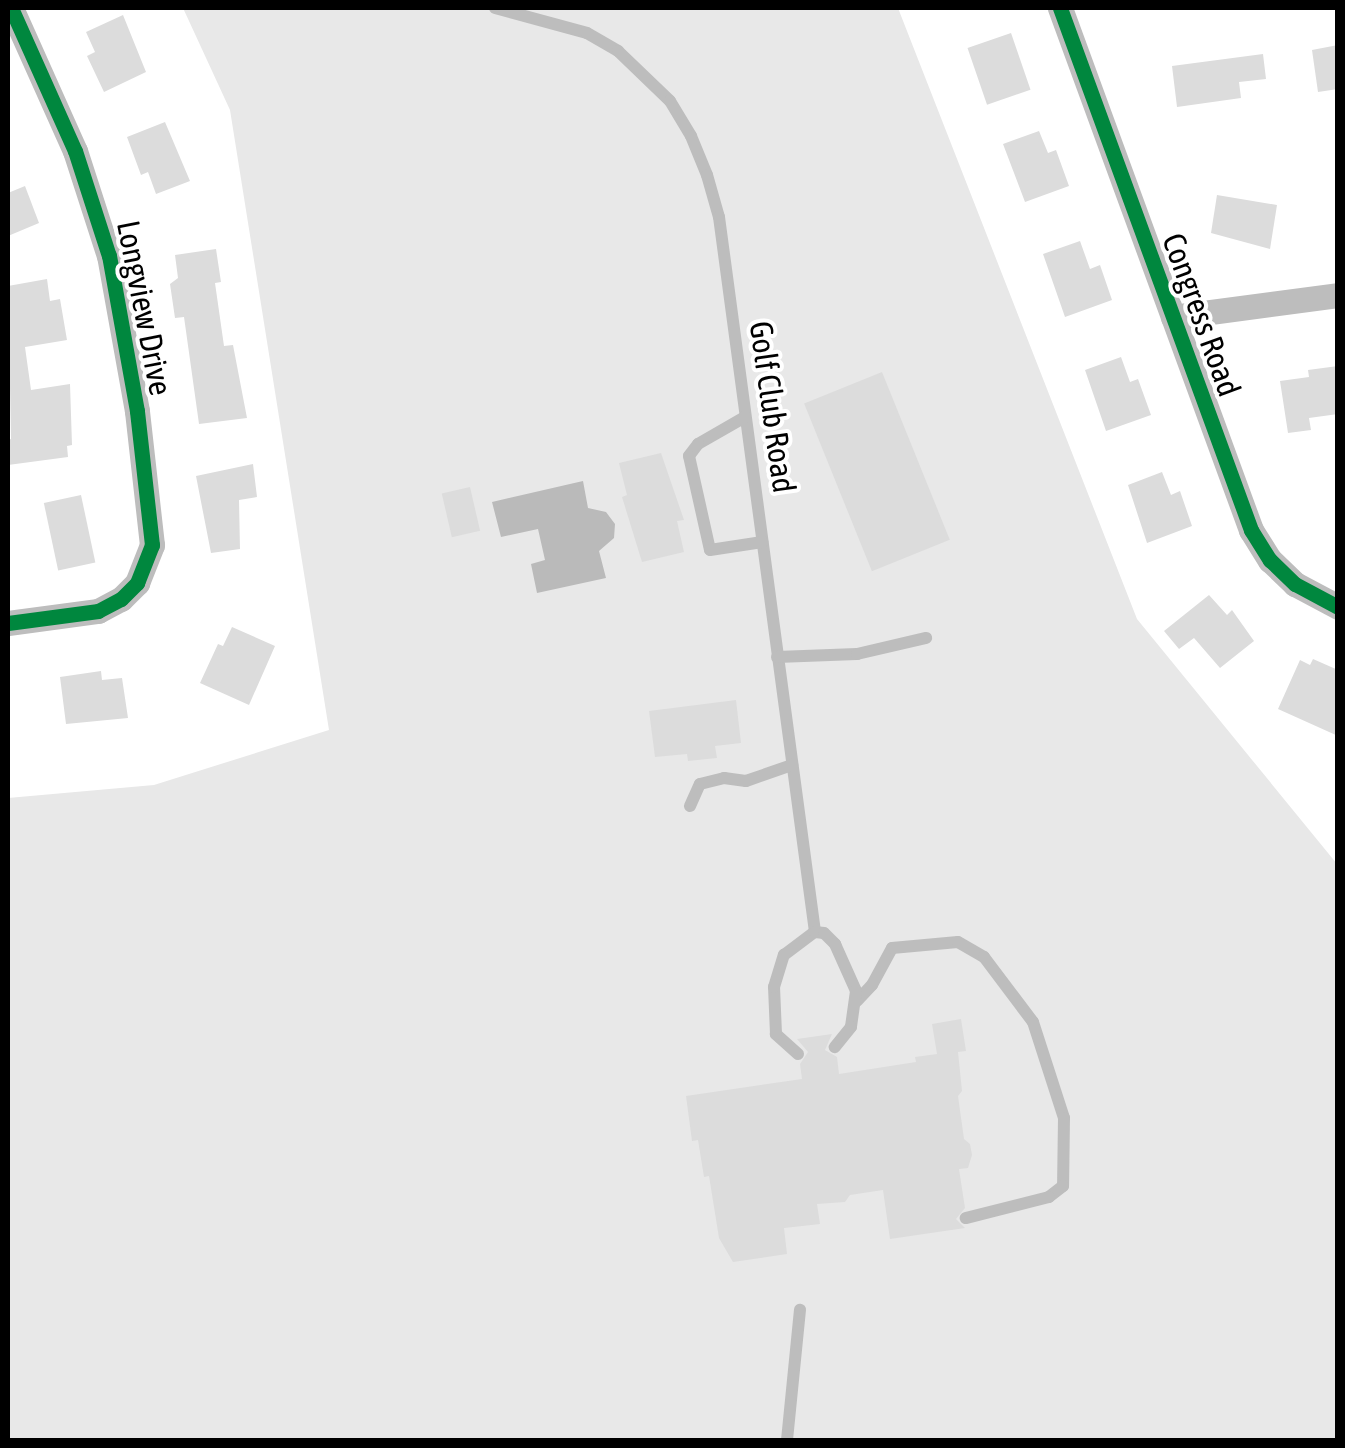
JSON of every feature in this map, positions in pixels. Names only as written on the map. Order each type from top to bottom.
[{"type":"street","name":"Longview Drive","points":[[8,623],[98,610],[121,599],[137,583],[152,545],[136,411],[109,256],[94,202],[11,8]]},
{"type":"street","name":"Congress Road","points":[[1060,8],[1251,530],[1270,560],[1295,584],[1338,607]]},
{"type":"street","points":[[1172,317],[1338,296]]},
{"type":"lane","name":"Golf Club Road","points":[[495,8],[587,33],[618,51],[646,74],[684,124],[707,175],[718,217],[815,932]]},
{"type":"lane","points":[[745,417],[698,444],[689,456],[710,550],[762,542]]},
{"type":"lane","points":[[777,657],[857,654],[926,638]]},
{"type":"lane","points":[[690,806],[700,784],[724,778],[746,781],[792,764]]},
{"type":"lane","points":[[798,1054],[776,1034],[774,987],[784,955],[815,932],[824,933],[842,956],[857,1001],[851,1027],[836,1046]]},
{"type":"lane","points":[[857,1001],[872,986],[892,948],[958,942],[984,957],[1033,1022],[1059,1098],[1065,1147],[1063,1186],[1049,1197],[966,1218]]},
{"type":"lane","points":[[787,1440],[800,1310]]},
{"type":"shaded area","points":[[183,8],[898,8],[1137,619],[1337,864],[1337,1440],[8,1440],[8,798],[154,785],[329,730],[230,110]]},
{"type":"shaded area","points":[[583,481],[588,508],[606,512],[615,524],[614,538],[599,551],[606,578],[537,593],[531,564],[545,560],[538,529],[501,537],[492,502]]},
{"type":"building","points":[[123,15],[146,72],[104,92],[87,56],[95,52],[86,32]]},
{"type":"building","points":[[1011,33],[1031,90],[987,105],[968,48]]},
{"type":"building","points":[[1338,45],[1338,89],[1318,92],[1312,50]]},
{"type":"building","points":[[1263,54],[1266,79],[1239,82],[1241,98],[1177,107],[1172,66]]},
{"type":"building","points":[[165,122],[190,181],[156,194],[148,172],[141,175],[127,137]]},
{"type":"building","points":[[1039,131],[1048,153],[1056,150],[1069,186],[1025,202],[1003,144]]},
{"type":"building","points":[[25,186],[39,223],[8,236],[8,193]]},
{"type":"building","points":[[1217,195],[1277,205],[1270,249],[1211,233]]},
{"type":"building","points":[[1080,241],[1090,269],[1100,265],[1112,300],[1065,317],[1043,254]]},
{"type":"building","points":[[216,249],[221,282],[215,283],[224,346],[233,345],[247,418],[199,424],[184,317],[175,318],[170,284],[178,278],[175,255]]},
{"type":"building","points":[[47,279],[50,301],[60,299],[67,340],[25,347],[31,390],[70,384],[72,445],[67,446],[68,457],[8,465],[8,286]]},
{"type":"building","points":[[1121,357],[1130,382],[1138,379],[1151,415],[1106,431],[1085,370]]},
{"type":"building","points":[[1338,366],[1338,414],[1309,418],[1311,430],[1288,433],[1280,381],[1309,377],[1308,370]]},
{"type":"building","points":[[882,372],[950,540],[872,571],[804,403]]},
{"type":"building","points":[[661,453],[684,520],[677,521],[684,552],[642,562],[622,497],[627,495],[619,463]]},
{"type":"building","points":[[253,464],[257,497],[239,500],[240,549],[211,553],[196,476]]},
{"type":"building","points":[[1162,472],[1171,495],[1180,491],[1192,526],[1147,543],[1128,485]]},
{"type":"building","points":[[470,487],[480,531],[452,537],[442,494]]},
{"type":"building","points":[[81,495],[95,562],[58,570],[44,503]]},
{"type":"building","points":[[1209,595],[1227,615],[1232,610],[1254,641],[1220,668],[1194,638],[1179,649],[1164,631]]},
{"type":"building","points":[[232,627],[275,646],[249,705],[200,683],[218,644],[223,646]]},
{"type":"building","points":[[1313,659],[1338,670],[1338,736],[1278,709],[1300,660],[1310,665]]},
{"type":"building","points":[[101,671],[102,680],[122,678],[128,718],[66,724],[60,677]]},
{"type":"building","points":[[736,700],[741,743],[715,746],[717,758],[688,761],[687,754],[655,757],[649,711]]},
{"type":"building","points":[[961,1019],[966,1051],[958,1052],[962,1091],[958,1096],[964,1139],[970,1144],[972,1155],[968,1168],[959,1169],[965,1208],[956,1219],[965,1228],[890,1239],[883,1190],[850,1195],[845,1202],[817,1204],[820,1224],[784,1228],[787,1254],[733,1262],[719,1238],[709,1176],[704,1177],[698,1140],[692,1141],[686,1096],[802,1079],[800,1064],[808,1052],[797,1039],[832,1034],[825,1050],[837,1057],[839,1074],[916,1062],[915,1057],[937,1054],[932,1024]]},
{"type":"cycle path","points":[[8,623],[98,611],[121,599],[137,583],[152,545],[137,411],[109,256],[75,151],[11,8]]},
{"type":"cycle path","points":[[1060,8],[1251,530],[1270,560],[1295,584],[1338,607]]}]
